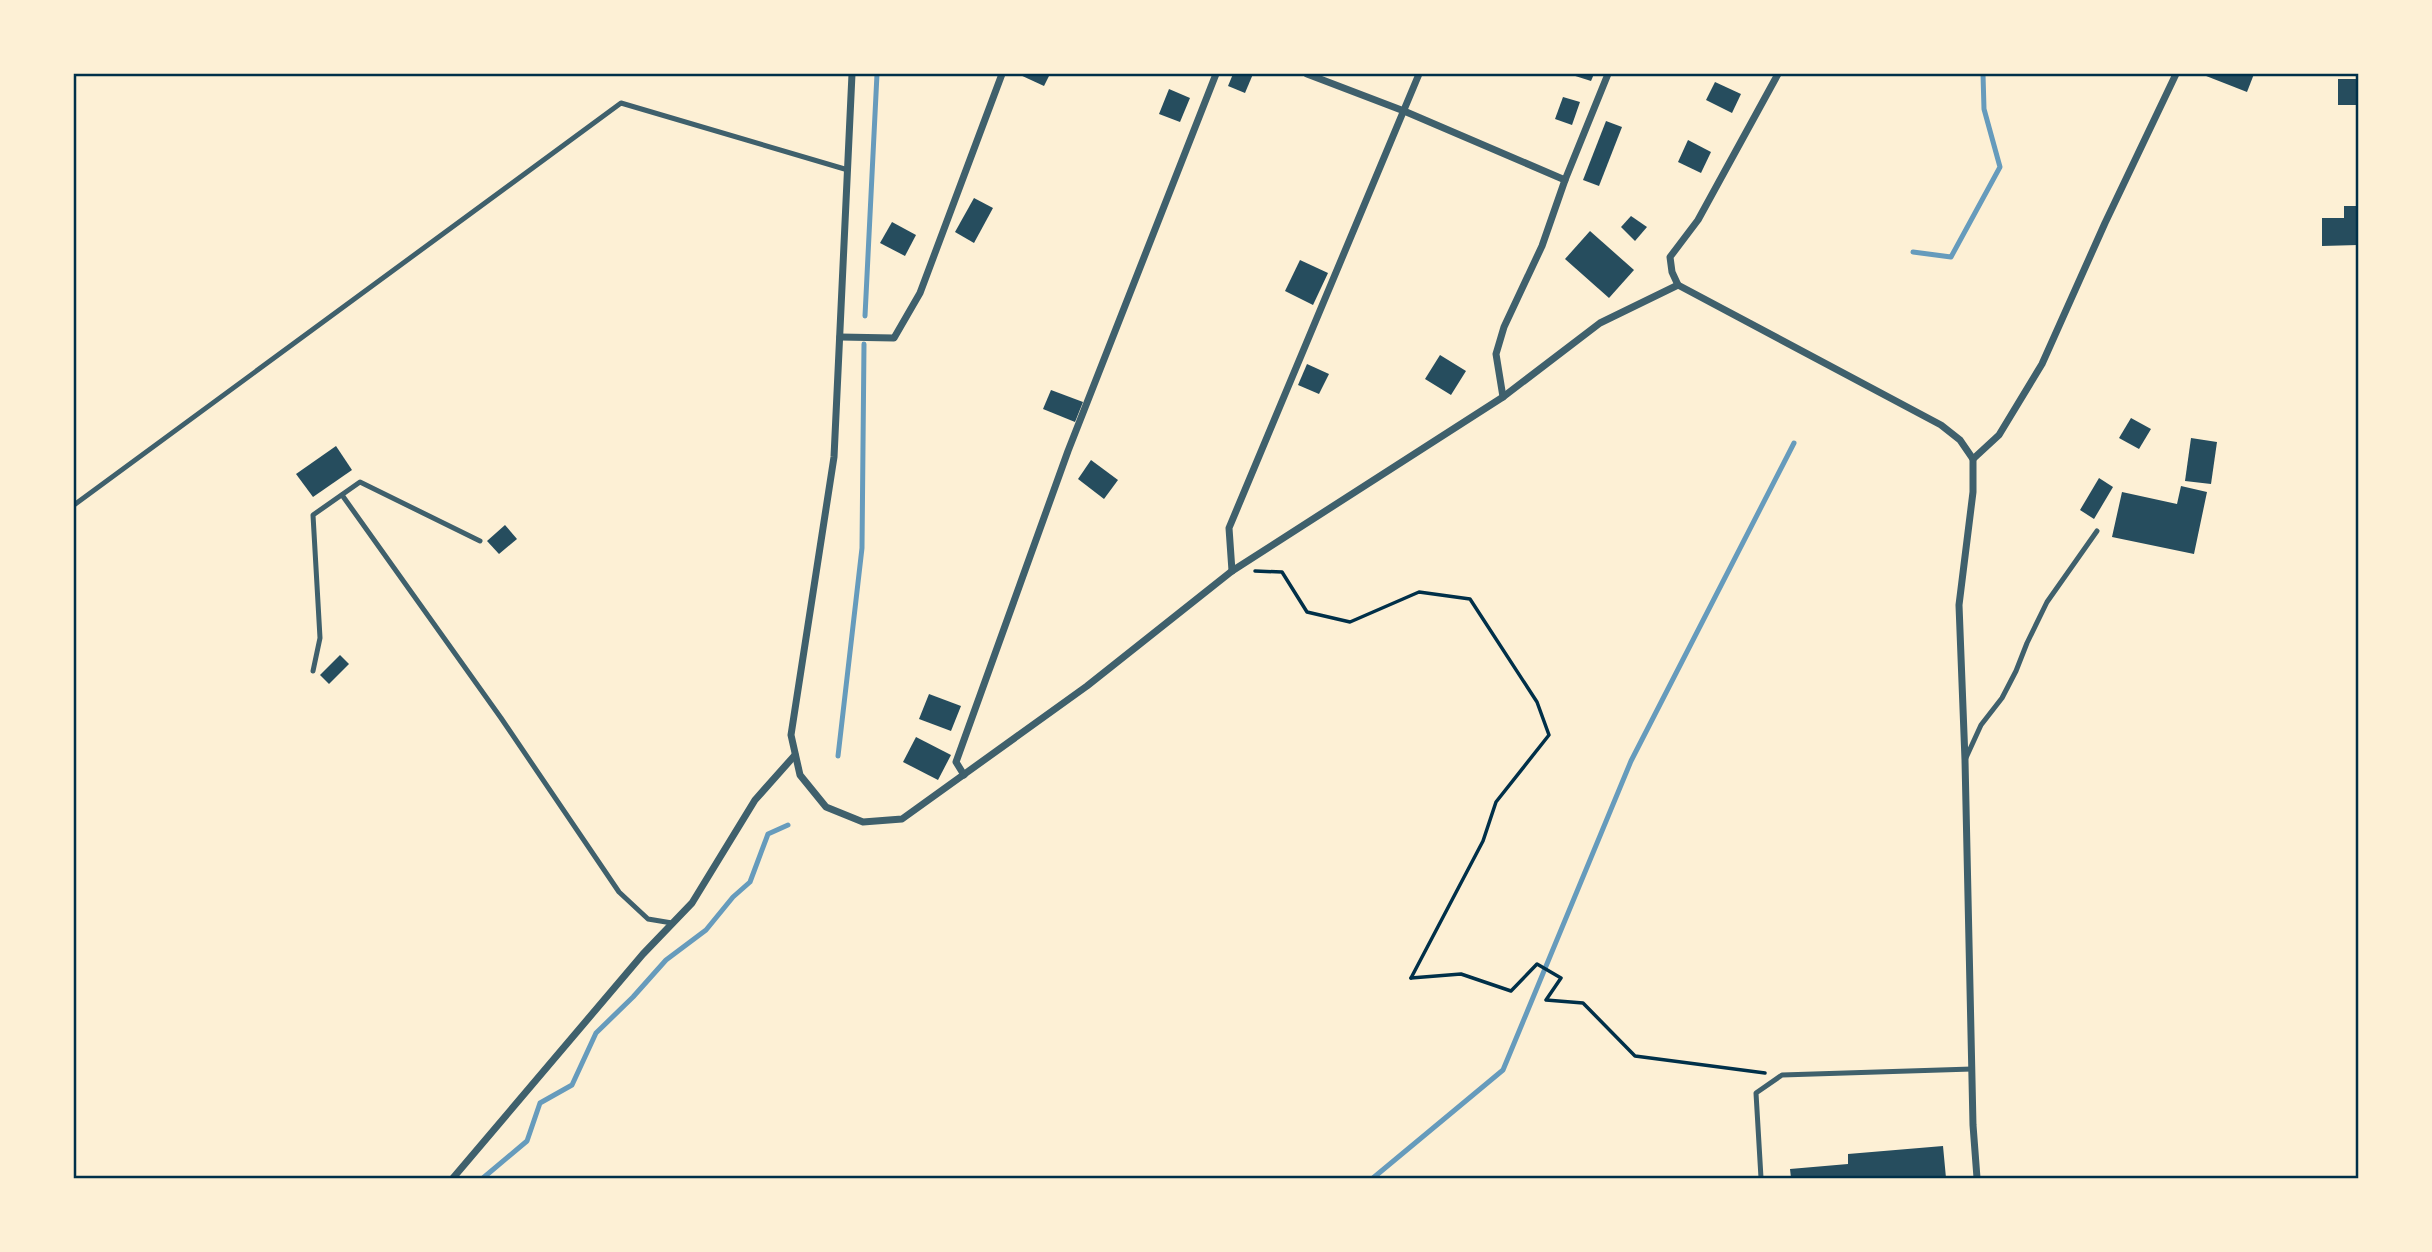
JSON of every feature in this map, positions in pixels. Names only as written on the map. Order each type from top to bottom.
[{"type":"street","points":[[852,74],[834,457],[791,735],[800,775],[826,807],[863,822],[902,819],[1087,686],[1232,571],[1503,397],[1600,323],[1678,285]]},
{"type":"street","points":[[841,337],[894,338],[920,293],[1002,74]]},
{"type":"street","points":[[964,775],[956,762],[1063,464],[1216,74]]},
{"type":"street","points":[[1307,74],[1404,111],[1565,180]]},
{"type":"street","points":[[1232,571],[1229,528],[1419,74]]},
{"type":"street","points":[[1503,397],[1496,354],[1504,327],[1542,246],[1565,180],[1608,74]]},
{"type":"street","points":[[1778,74],[1698,220],[1670,257],[1672,272],[1678,285],[1941,425],[1960,440],[1973,459],[1973,492],[1959,606],[1977,1178]]},
{"type":"street","points":[[1973,459],[1999,435],[2042,364],[2176,74]]},
{"type":"street","points":[[453,1178],[642,954],[692,903],[755,800],[795,755]]},
{"type":"lane","points":[[74,505],[621,103],[848,170]]},
{"type":"lane","points":[[313,671],[320,638],[313,515],[360,482],[480,541]]},
{"type":"lane","points":[[342,495],[501,718],[619,892],[648,919],[672,923]]},
{"type":"lane","points":[[1965,761],[1981,726],[2002,698],[2048,602],[2097,531]]},
{"type":"lane","points":[[1761,1178],[1756,1093],[1782,1075],[1972,1069]]},
{"type":"path","points":[[1232,571],[1282,572],[1307,612],[1350,622],[1419,592],[1470,599],[1537,702],[1549,735],[1496,802],[1483,841],[1411,978],[1461,974],[1511,991],[1537,964],[1561,978],[1546,1000],[1583,1003],[1635,1056],[1782,1075]]},
{"type":"building","points":[[1018,74],[1050,74],[1044,86]]},
{"type":"building","points":[[1233,74],[1253,74],[1245,93],[1228,86]]},
{"type":"building","points":[[1569,74],[1594,74],[1591,81]]},
{"type":"building","points":[[2201,74],[2254,74],[2247,92]]},
{"type":"building","points":[[2338,79],[2358,79],[2358,105],[2338,105]]},
{"type":"building","points":[[1715,82],[1741,94],[1732,113],[1706,100]]},
{"type":"building","points":[[1169,89],[1190,98],[1180,122],[1159,114]]},
{"type":"building","points":[[1563,97],[1580,102],[1572,125],[1555,119]]},
{"type":"building","points":[[1606,121],[1622,127],[1599,186],[1583,180]]},
{"type":"building","points":[[1688,140],[1711,152],[1701,173],[1678,162]]},
{"type":"building","points":[[974,198],[993,208],[974,243],[955,232]]},
{"type":"building","points":[[2344,206],[2358,206],[2358,245],[2322,246],[2322,218],[2344,218]]},
{"type":"building","points":[[1631,216],[1647,227],[1635,241],[1621,227]]},
{"type":"building","points":[[892,222],[916,235],[905,256],[880,243]]},
{"type":"building","points":[[1590,231],[1634,270],[1609,298],[1565,259]]},
{"type":"building","points":[[1300,260],[1328,273],[1313,305],[1285,291]]},
{"type":"building","points":[[1440,355],[1466,371],[1451,395],[1425,379]]},
{"type":"building","points":[[1307,364],[1329,374],[1319,394],[1298,385]]},
{"type":"building","points":[[1051,390],[1083,402],[1075,422],[1043,409]]},
{"type":"building","points":[[2131,418],[2151,429],[2139,449],[2119,438]]},
{"type":"building","points":[[2191,438],[2217,442],[2211,484],[2185,481]]},
{"type":"building","points":[[336,446],[352,470],[313,497],[296,474]]},
{"type":"building","points":[[1091,460],[1118,480],[1104,499],[1078,479]]},
{"type":"building","points":[[2099,478],[2113,487],[2094,519],[2080,510]]},
{"type":"building","points":[[2181,486],[2207,492],[2194,554],[2112,537],[2122,492],[2177,504]]},
{"type":"building","points":[[505,525],[517,539],[499,554],[487,541]]},
{"type":"building","points":[[340,655],[349,664],[329,684],[320,675]]},
{"type":"building","points":[[929,694],[961,706],[951,731],[919,719]]},
{"type":"building","points":[[916,737],[951,755],[938,780],[903,762]]},
{"type":"building","points":[[1943,1146],[1946,1178],[1791,1178],[1790,1169],[1848,1164],[1848,1154]]},
{"type":"waterway","points":[[865,316],[877,74]]},
{"type":"waterway","points":[[1913,252],[1951,257],[2000,167],[1984,109],[1983,74]]},
{"type":"waterway","points":[[838,756],[862,548],[864,344]]},
{"type":"waterway","points":[[1373,1178],[1503,1070],[1631,761],[1794,443]]},
{"type":"waterway","points":[[483,1178],[527,1141],[540,1103],[572,1085],[596,1033],[666,960],[706,930],[733,897],[750,882],[768,834],[788,825]]}]
